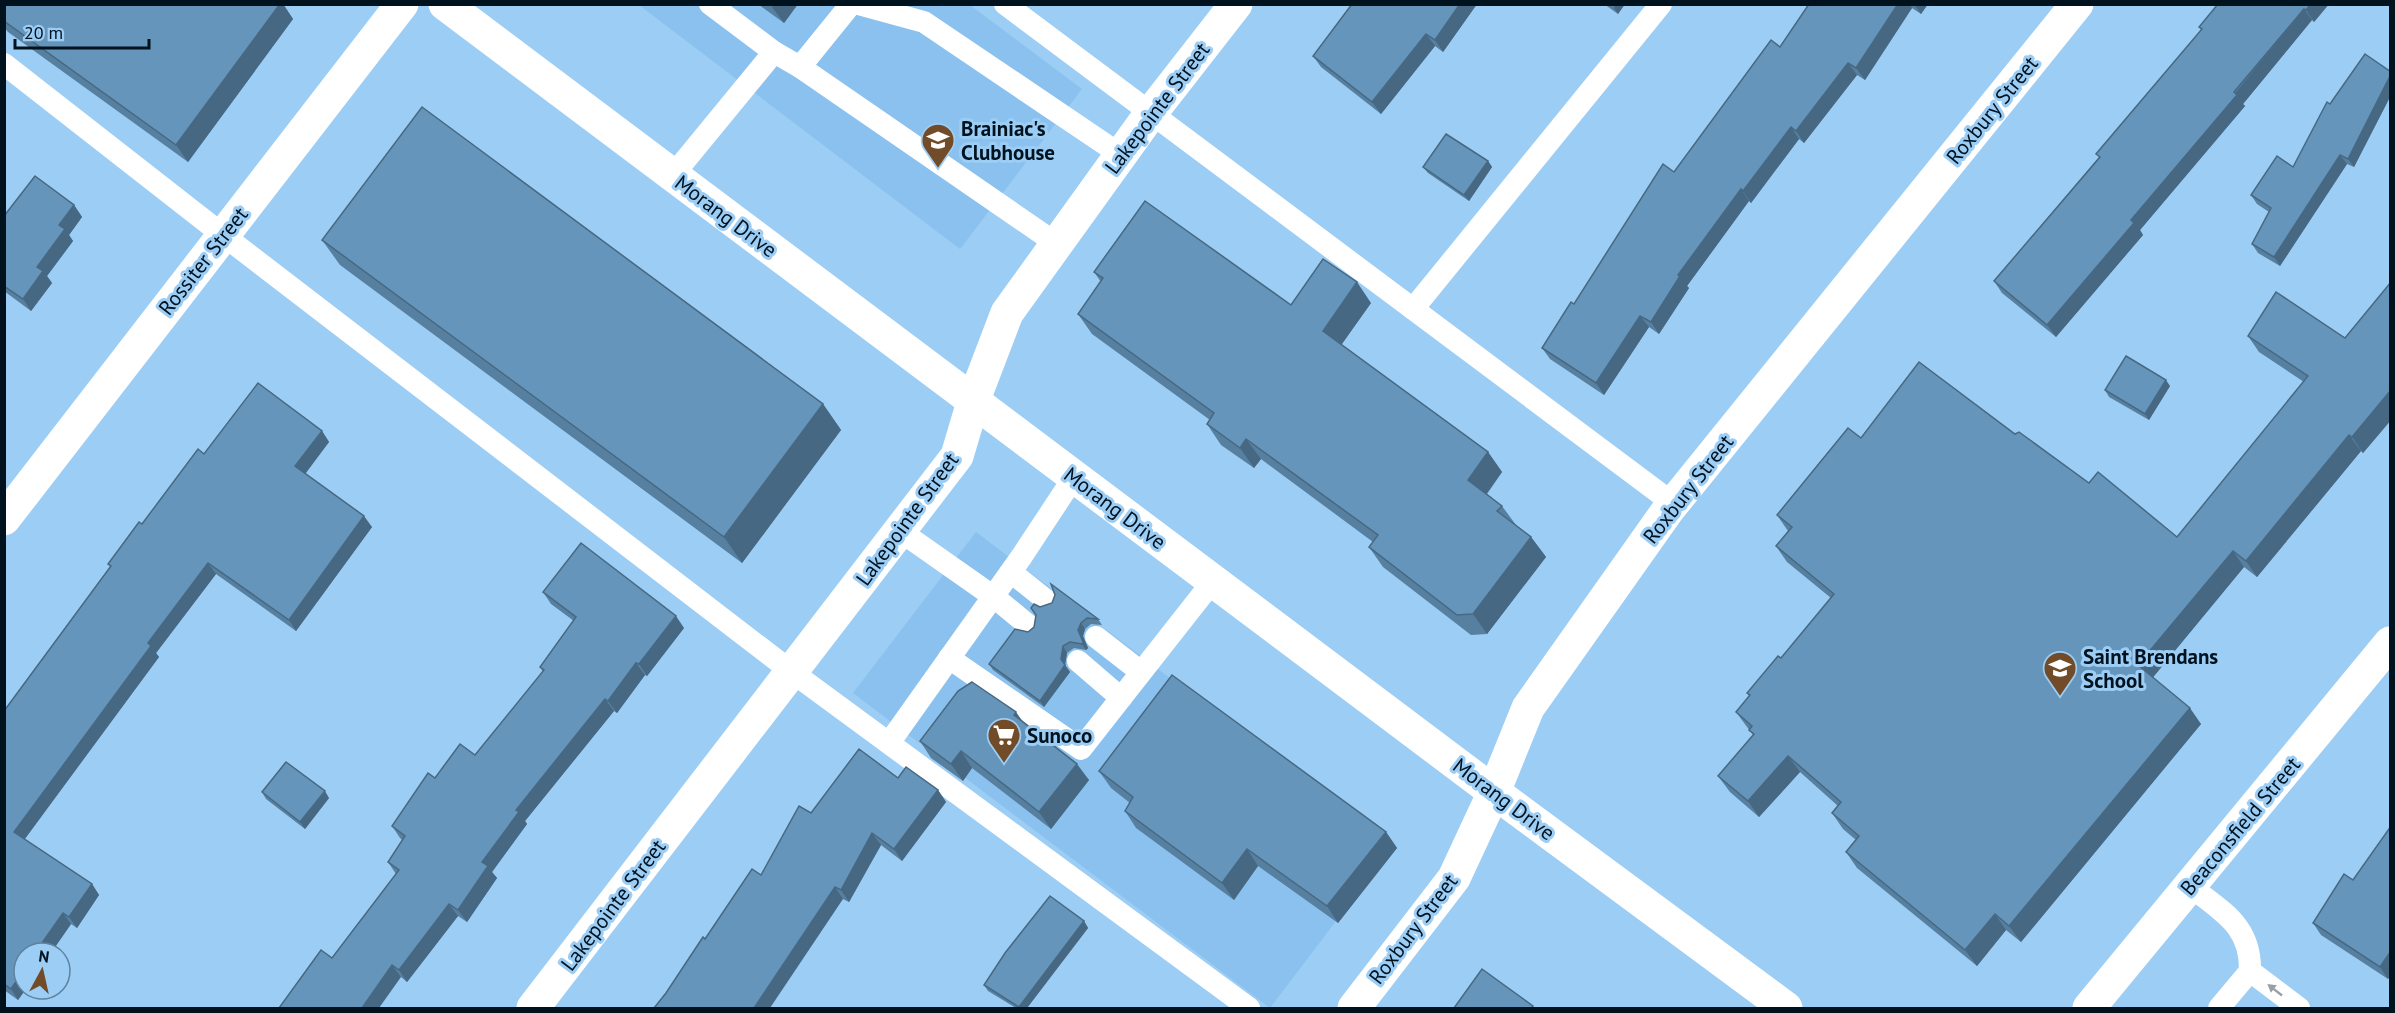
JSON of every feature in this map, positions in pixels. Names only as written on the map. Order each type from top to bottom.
[{"type":"street","name":"Rossiter Street","points":[[4,519],[402,4]]},
{"type":"street","name":"Morang Drive","points":[[445,4],[973,402],[1786,1008]]},
{"type":"street","name":"Lakepointe Street","points":[[533,1008],[957,456],[973,402],[1007,313],[1151,113],[1236,4]]},
{"type":"street","name":"Roxbury Street","points":[[1354,1008],[1454,878],[1494,792],[1528,708],[1674,504],[2078,4]]},
{"type":"street","name":"Beaconsfield Street","points":[[2089,1008],[2391,643]]},
{"type":"lane","points":[[710,4],[774,52],[800,67],[1057,244]]},
{"type":"lane","points":[[800,67],[851,4]]},
{"type":"lane","points":[[858,4],[924,22],[1121,155]]},
{"type":"lane","points":[[1005,4],[1674,504]]},
{"type":"lane","points":[[1413,309],[1661,4]]},
{"type":"lane","points":[[673,175],[774,52]]},
{"type":"lane","points":[[4,64],[792,672],[1249,1008]]},
{"type":"lane","points":[[889,743],[994,597],[1074,477]]},
{"type":"lane","points":[[900,531],[994,597],[1028,625]]},
{"type":"lane","points":[[1011,572],[1046,600]]},
{"type":"lane","points":[[949,658],[1081,749],[1213,581]]},
{"type":"lane","points":[[1096,637],[1141,672]]},
{"type":"lane","points":[[1077,661],[1121,698]]},
{"type":"lane","points":[[2190,886],[2237,925],[2246,939],[2250,971],[2299,1008]]},
{"type":"lane","points":[[2219,1008],[2250,971]]},
{"type":"shaded area","name":"Brainiac's Clubhouse","points":[[639,5],[970,5],[1082,89],[960,249]]},
{"type":"shaded area","points":[[976,532],[1393,846],[1270,1008],[853,693]]},
{"type":"building","points":[[4,4],[280,4],[176,145],[4,21]]},
{"type":"building","points":[[1352,4],[1460,4],[1435,40],[1426,34],[1372,102],[1313,56]]},
{"type":"building","points":[[1809,4],[1898,4],[1856,68],[1848,63],[1796,131],[1791,127],[1743,191],[1741,189],[1678,275],[1680,276],[1651,322],[1640,316],[1596,383],[1542,348],[1571,302],[1574,304],[1663,164],[1674,172],[1771,40],[1780,47]]},
{"type":"building","points":[[2218,4],[2311,4],[2306,10],[2304,9],[2234,92],[2237,95],[2131,220],[2134,223],[2047,325],[1994,281],[2100,157],[2096,154],[2202,29],[2199,27]]},
{"type":"building","points":[[2365,54],[2391,74],[2348,159],[2340,155],[2274,257],[2252,244],[2271,208],[2251,195],[2277,156],[2293,167],[2327,102],[2330,104]]},
{"type":"building","points":[[422,107],[823,404],[724,537],[322,240]]},
{"type":"building","points":[[1446,134],[1488,161],[1464,195],[1423,167]]},
{"type":"building","points":[[35,176],[74,205],[59,225],[65,229],[37,267],[43,271],[23,299],[4,286],[4,216]]},
{"type":"building","points":[[1145,201],[1291,305],[1323,259],[1357,282],[1323,331],[1488,452],[1468,480],[1502,506],[1497,511],[1531,537],[1473,614],[1457,615],[1369,547],[1378,535],[1246,439],[1240,448],[1207,424],[1214,413],[1078,314],[1103,278],[1094,272]]},
{"type":"building","points":[[2391,282],[2391,390],[2352,437],[2349,435],[2246,561],[2233,551],[2138,665],[2190,708],[2009,926],[1995,914],[1965,950],[1846,852],[1859,836],[1832,813],[1841,802],[1788,756],[1748,801],[1718,776],[1754,734],[1749,730],[1752,726],[1736,712],[1750,695],[1747,693],[1778,656],[1781,658],[1834,594],[1776,546],[1792,527],[1777,515],[1848,428],[1861,438],[1919,362],[2015,434],[2019,432],[2089,483],[2098,472],[2177,537],[2308,376],[2248,336],[2276,292],[2345,338]]},
{"type":"building","points":[[2126,356],[2166,380],[2145,414],[2105,390]]},
{"type":"building","points":[[258,383],[322,431],[295,466],[364,516],[289,620],[208,563],[148,643],[151,646],[14,832],[92,884],[69,917],[63,913],[43,941],[12,941],[11,989],[4,984],[4,711],[111,566],[108,564],[139,522],[142,524],[198,449],[204,454]]},
{"type":"building","points":[[581,543],[676,616],[639,664],[636,663],[608,701],[605,699],[516,810],[519,812],[482,862],[488,866],[458,910],[449,904],[399,970],[392,965],[362,1008],[279,1008],[321,950],[332,958],[399,870],[388,862],[405,836],[392,826],[428,773],[435,778],[460,744],[475,755],[544,670],[540,667],[576,617],[543,592]]},
{"type":"building","points":[[1051,584],[1098,619],[1087,618],[1081,623],[1078,630],[1082,644],[1070,642],[1063,646],[1061,659],[1065,665],[1040,701],[989,664],[1015,629],[1028,632],[1034,627],[1036,615],[1031,608],[1034,604],[1040,607],[1052,603],[1055,595]]},
{"type":"building","points":[[1172,675],[1386,832],[1327,906],[1247,849],[1222,883],[1125,811],[1133,797],[1099,771]]},
{"type":"building","points":[[972,682],[1016,712],[1014,715],[1077,764],[1039,812],[961,751],[951,764],[920,741],[958,691]]},
{"type":"building","points":[[859,749],[898,778],[906,767],[938,790],[894,849],[872,833],[841,890],[835,887],[754,1008],[654,1008],[703,937],[705,939],[752,869],[761,875],[799,806],[811,813]]},
{"type":"building","points":[[286,762],[325,791],[300,822],[262,792]]},
{"type":"building","points":[[2391,826],[2391,951],[2380,967],[2313,923],[2344,874],[2353,880]]},
{"type":"building","points":[[1050,896],[1084,921],[1019,1007],[984,985],[1005,953]]},
{"type":"building","points":[[1482,969],[1533,1006],[1531,1008],[1454,1008]]},
{"type":"place","name":"Brainiac's Clubhouse","points":[[938,169]]},
{"type":"place","name":"Saint Brendans School","points":[[2060,697]]},
{"type":"place","name":"Sunoco","points":[[1004,764]]}]
